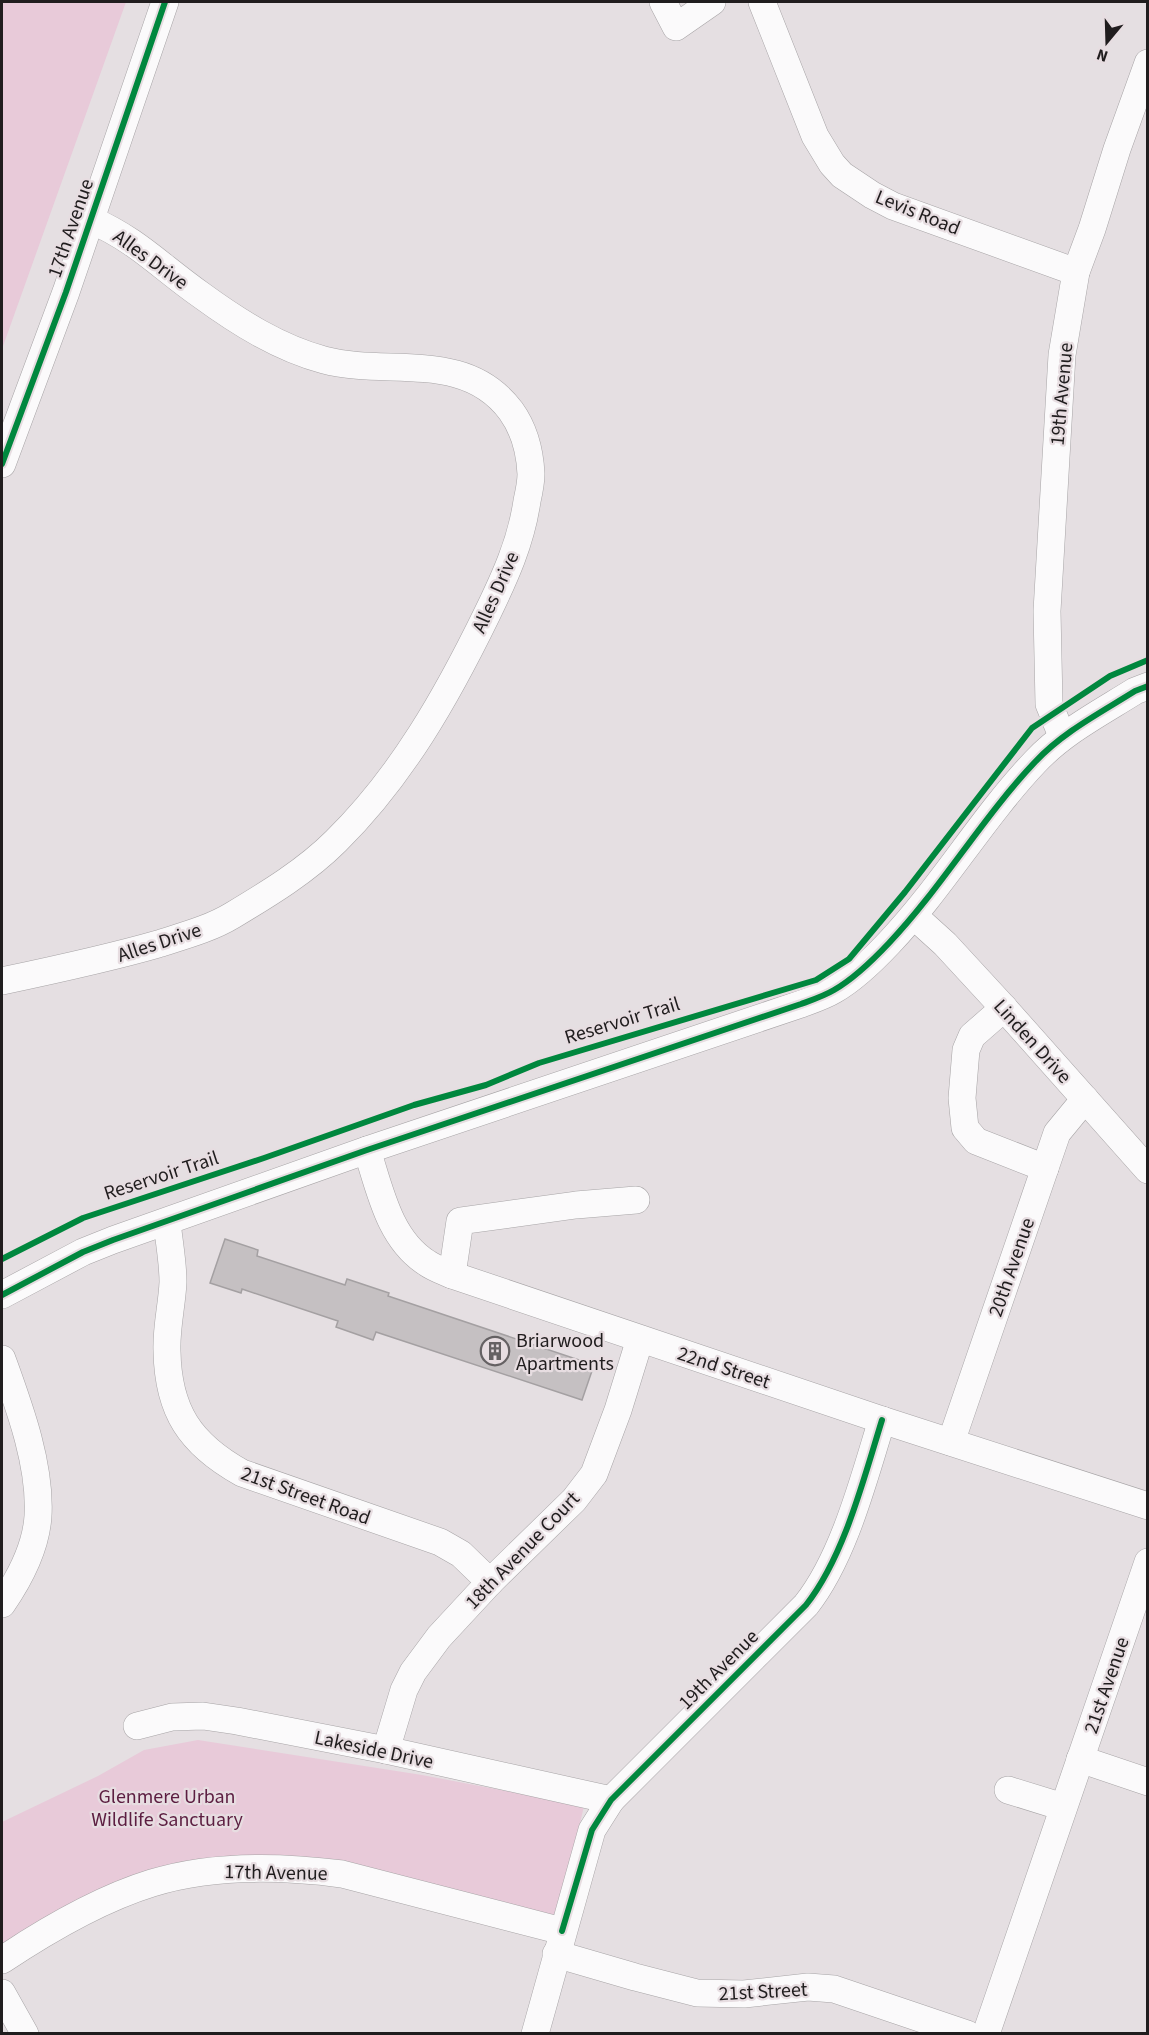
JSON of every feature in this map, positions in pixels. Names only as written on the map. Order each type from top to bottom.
[{"type":"street","name":"17th Avenue","points":[[2,464],[66,292],[165,2]]},
{"type":"street","points":[[663,2],[676,27],[712,2]]},
{"type":"street","name":"Levis Road","points":[[762,2],[815,136],[832,164],[842,175],[893,206],[1076,272]]},
{"type":"street","name":"19th Avenue","points":[[1062,736],[1049,704],[1047,611],[1062,355],[1076,272],[1148,63]]},
{"type":"street","name":"Alles Drive","points":[[2,981],[105,959],[192,934],[230,917],[304,869],[334,844],[363,813],[418,741],[463,663],[507,574],[523,527],[531,477],[527,445],[513,414],[497,395],[470,378],[441,370],[328,361],[296,351],[253,330],[200,295],[159,261],[122,235],[91,220]]},
{"type":"street","points":[[2,1295],[83,1252],[368,1150],[790,1008],[834,991],[870,962],[914,916],[1034,763],[1062,736],[1135,691],[1148,686]]},
{"type":"street","name":"Linden Drive","points":[[914,916],[945,944],[1004,1008],[1148,1170]]},
{"type":"street","points":[[1004,1008],[972,1036],[966,1050],[962,1098],[965,1128],[976,1141],[1045,1168]]},
{"type":"street","name":"20th Avenue","points":[[951,1442],[1057,1133],[1085,1099]]},
{"type":"street","name":"22nd Street","points":[[368,1150],[386,1208],[402,1239],[427,1263],[452,1275],[882,1420],[1148,1506]]},
{"type":"street","points":[[452,1275],[460,1221],[576,1204],[636,1200]]},
{"type":"street","name":"21st Street Road","points":[[167,1222],[173,1281],[167,1350],[170,1390],[183,1420],[202,1446],[220,1461],[242,1473],[440,1542],[461,1554],[490,1582]]},
{"type":"street","name":"18th Avenue Court","points":[[386,1750],[396,1712],[413,1672],[439,1637],[490,1582],[574,1500],[594,1474],[618,1410],[640,1339]]},
{"type":"street","points":[[2,1359],[34,1460],[38,1516],[31,1548],[18,1582],[2,1604]]},
{"type":"street","name":"19th Avenue","points":[[535,2034],[592,1830],[611,1800],[806,1605],[818,1590],[837,1552],[882,1420]]},
{"type":"street","name":"21st Avenue","points":[[986,2034],[1148,1562]]},
{"type":"street","name":"Lakeside Drive","points":[[137,1726],[172,1717],[202,1716],[386,1750],[611,1800]]},
{"type":"street","points":[[1080,1759],[1148,1782]]},
{"type":"street","points":[[1008,1790],[1063,1807]]},
{"type":"street","name":"17th Avenue","points":[[2,1960],[34,1939],[92,1908],[152,1883],[203,1872],[242,1868],[310,1870],[342,1874],[559,1943]]},
{"type":"street","name":"21st Street","points":[[559,1943],[635,1977],[698,1993],[735,1994],[808,1987],[834,1989],[967,2034]]},
{"type":"street","points":[[2,1993],[25,2034]]},
{"type":"green space","points":[[2,2],[126,2],[2,349]]},
{"type":"green space","name":"Glenmere Urban Wildlife Sanctuary","points":[[198,1740],[422,1775],[584,1806],[557,1922],[228,1856],[2,1951],[2,1822],[98,1776],[144,1750]]},
{"type":"building","points":[[225,1239],[258,1250],[257,1256],[345,1285],[347,1279],[389,1293],[388,1296],[594,1365],[582,1400],[376,1332],[373,1340],[336,1327],[338,1321],[242,1289],[241,1293],[210,1283]]},
{"type":"cycle path","points":[[2,464],[66,292],[165,2]]},
{"type":"cycle path","name":"Reservoir Trail","points":[[2,1259],[83,1218],[414,1105],[486,1085],[539,1063],[816,980],[849,959],[905,892],[1032,728],[1110,676],[1148,660]]},
{"type":"cycle path","points":[[2,1295],[83,1252],[113,1240],[367,1150],[801,1004],[830,992],[849,980],[883,949],[927,899],[997,806],[1046,751],[1082,724],[1135,691],[1148,686]]},
{"type":"cycle path","points":[[562,1931],[592,1830],[611,1800],[806,1605],[819,1586],[852,1516],[882,1420]]},
{"type":"place","name":"Briarwood Apartments","points":[[495,1351]]}]
